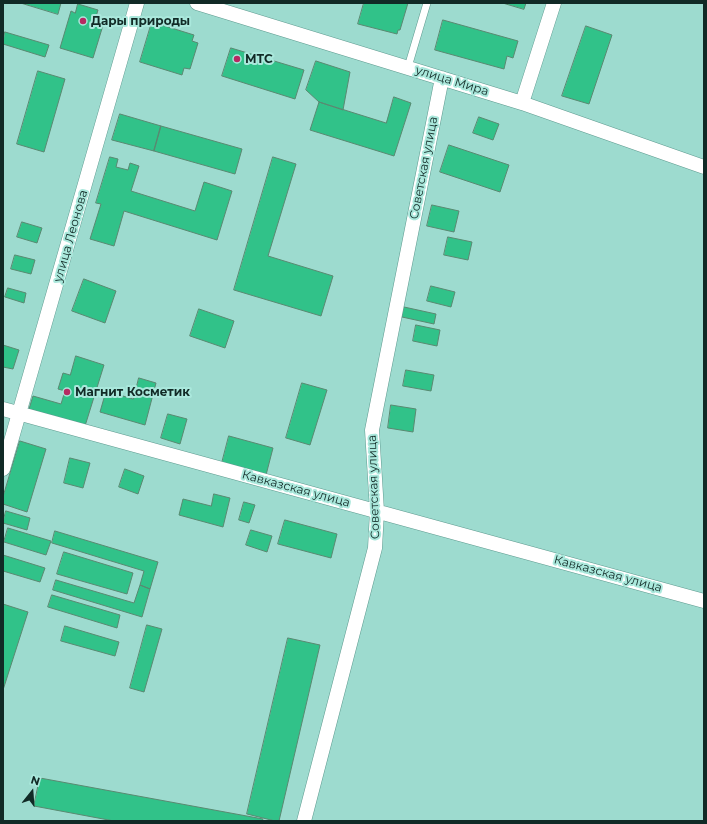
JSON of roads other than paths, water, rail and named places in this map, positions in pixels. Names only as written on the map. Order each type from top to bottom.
[{"type":"street","name":"улица Леонова","points":[[3,469],[137,3]]},
{"type":"street","name":"улица Мира","points":[[197,3],[522,103],[704,168]]},
{"type":"street","points":[[522,103],[554,3]]},
{"type":"street","name":"Советская улица","points":[[304,821],[375,548],[377,511],[372,430],[442,78]]},
{"type":"street","name":"Кавказская улица","points":[[3,409],[704,601]]},
{"type":"lane","points":[[408,67],[427,3]]},
{"type":"place","name":"Дары природы","points":[[83,21]]},
{"type":"place","name":"МТС","points":[[237,59]]},
{"type":"place","name":"Магнит Косметик","points":[[67,392]]}]
